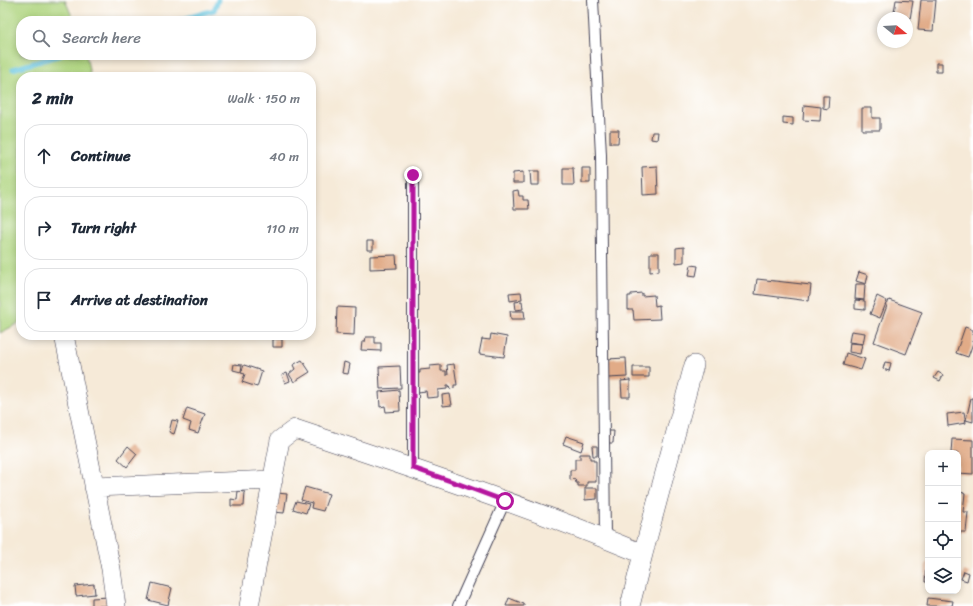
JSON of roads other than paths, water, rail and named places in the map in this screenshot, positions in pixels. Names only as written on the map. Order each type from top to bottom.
[{"type":"street","points":[[65,340],[111,569],[116,606]]},
{"type":"street","points":[[630,606],[694,365]]},
{"type":"street","points":[[249,606],[280,440],[295,429],[459,484],[643,554]]},
{"type":"street","points":[[94,487],[273,480]]},
{"type":"lane","points":[[593,0],[601,154],[605,539]]},
{"type":"lane","points":[[413,175],[413,468]]},
{"type":"lane","points":[[458,606],[505,501]]},
{"type":"waterway","points":[[194,16],[214,10],[218,0]]},
{"type":"waterway","points":[[13,69],[44,60]]}]
